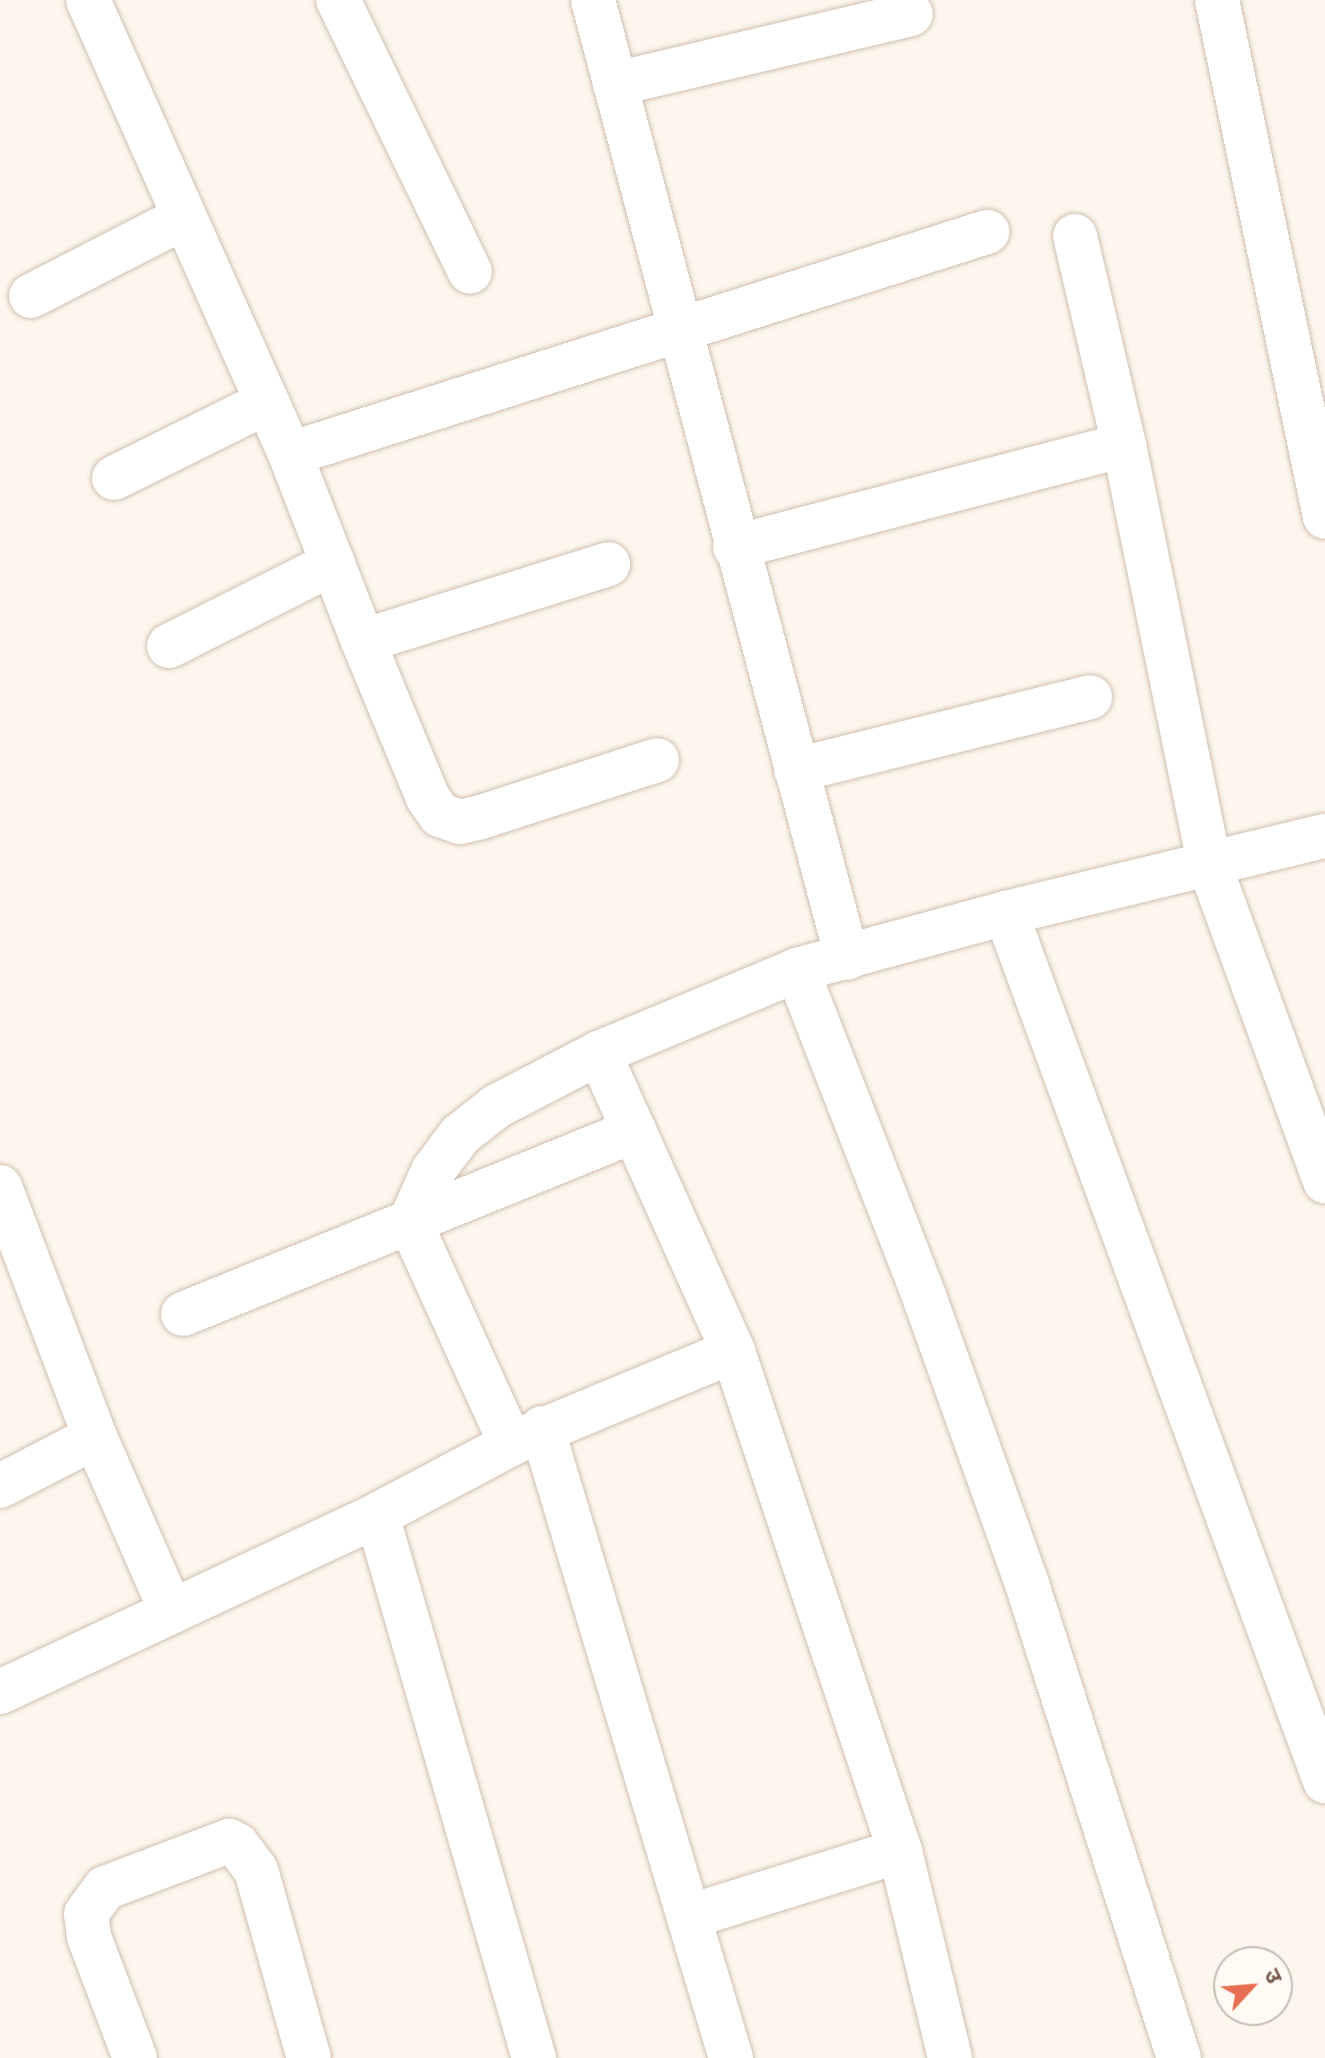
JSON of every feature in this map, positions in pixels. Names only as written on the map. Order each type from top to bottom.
[{"type":"street","points":[[88,0],[290,454],[428,798],[440,815],[460,822],[481,817],[657,760]]},
{"type":"street","points":[[338,0],[470,272]]},
{"type":"street","points":[[593,0],[735,547],[847,958]]},
{"type":"street","points":[[1217,0],[1325,517]]},
{"type":"street","points":[[615,84],[911,14]]},
{"type":"street","points":[[31,296],[183,218]]},
{"type":"street","points":[[290,454],[678,327],[987,232]]},
{"type":"street","points":[[1075,236],[1124,445],[1209,864],[1325,1181]]},
{"type":"street","points":[[114,478],[267,402]]},
{"type":"street","points":[[735,547],[1124,445]]},
{"type":"street","points":[[169,646],[333,563]]},
{"type":"street","points":[[363,641],[608,564]]},
{"type":"street","points":[[796,770],[1090,697]]},
{"type":"street","points":[[410,1222],[433,1171],[460,1135],[497,1106],[599,1053],[797,970],[1006,913],[1325,836]]},
{"type":"street","points":[[1006,913],[1325,1781]]},
{"type":"street","points":[[797,970],[925,1299],[1026,1581],[1179,2058]]},
{"type":"street","points":[[599,1053],[733,1351],[900,1851],[950,2058]]},
{"type":"street","points":[[183,1314],[634,1131]]},
{"type":"street","points":[[0,1187],[10,1242],[170,1609]]},
{"type":"street","points":[[410,1222],[526,1436],[691,1916],[731,2058]]},
{"type":"street","points":[[0,1692],[170,1609],[377,1515],[526,1436],[733,1351]]},
{"type":"street","points":[[0,1486],[95,1437]]},
{"type":"street","points":[[377,1515],[531,2057]]},
{"type":"street","points":[[135,2058],[89,1937],[86,1914],[105,1888],[229,1841],[237,1845],[256,1870],[309,2058]]},
{"type":"street","points":[[691,1916],[900,1851]]}]
